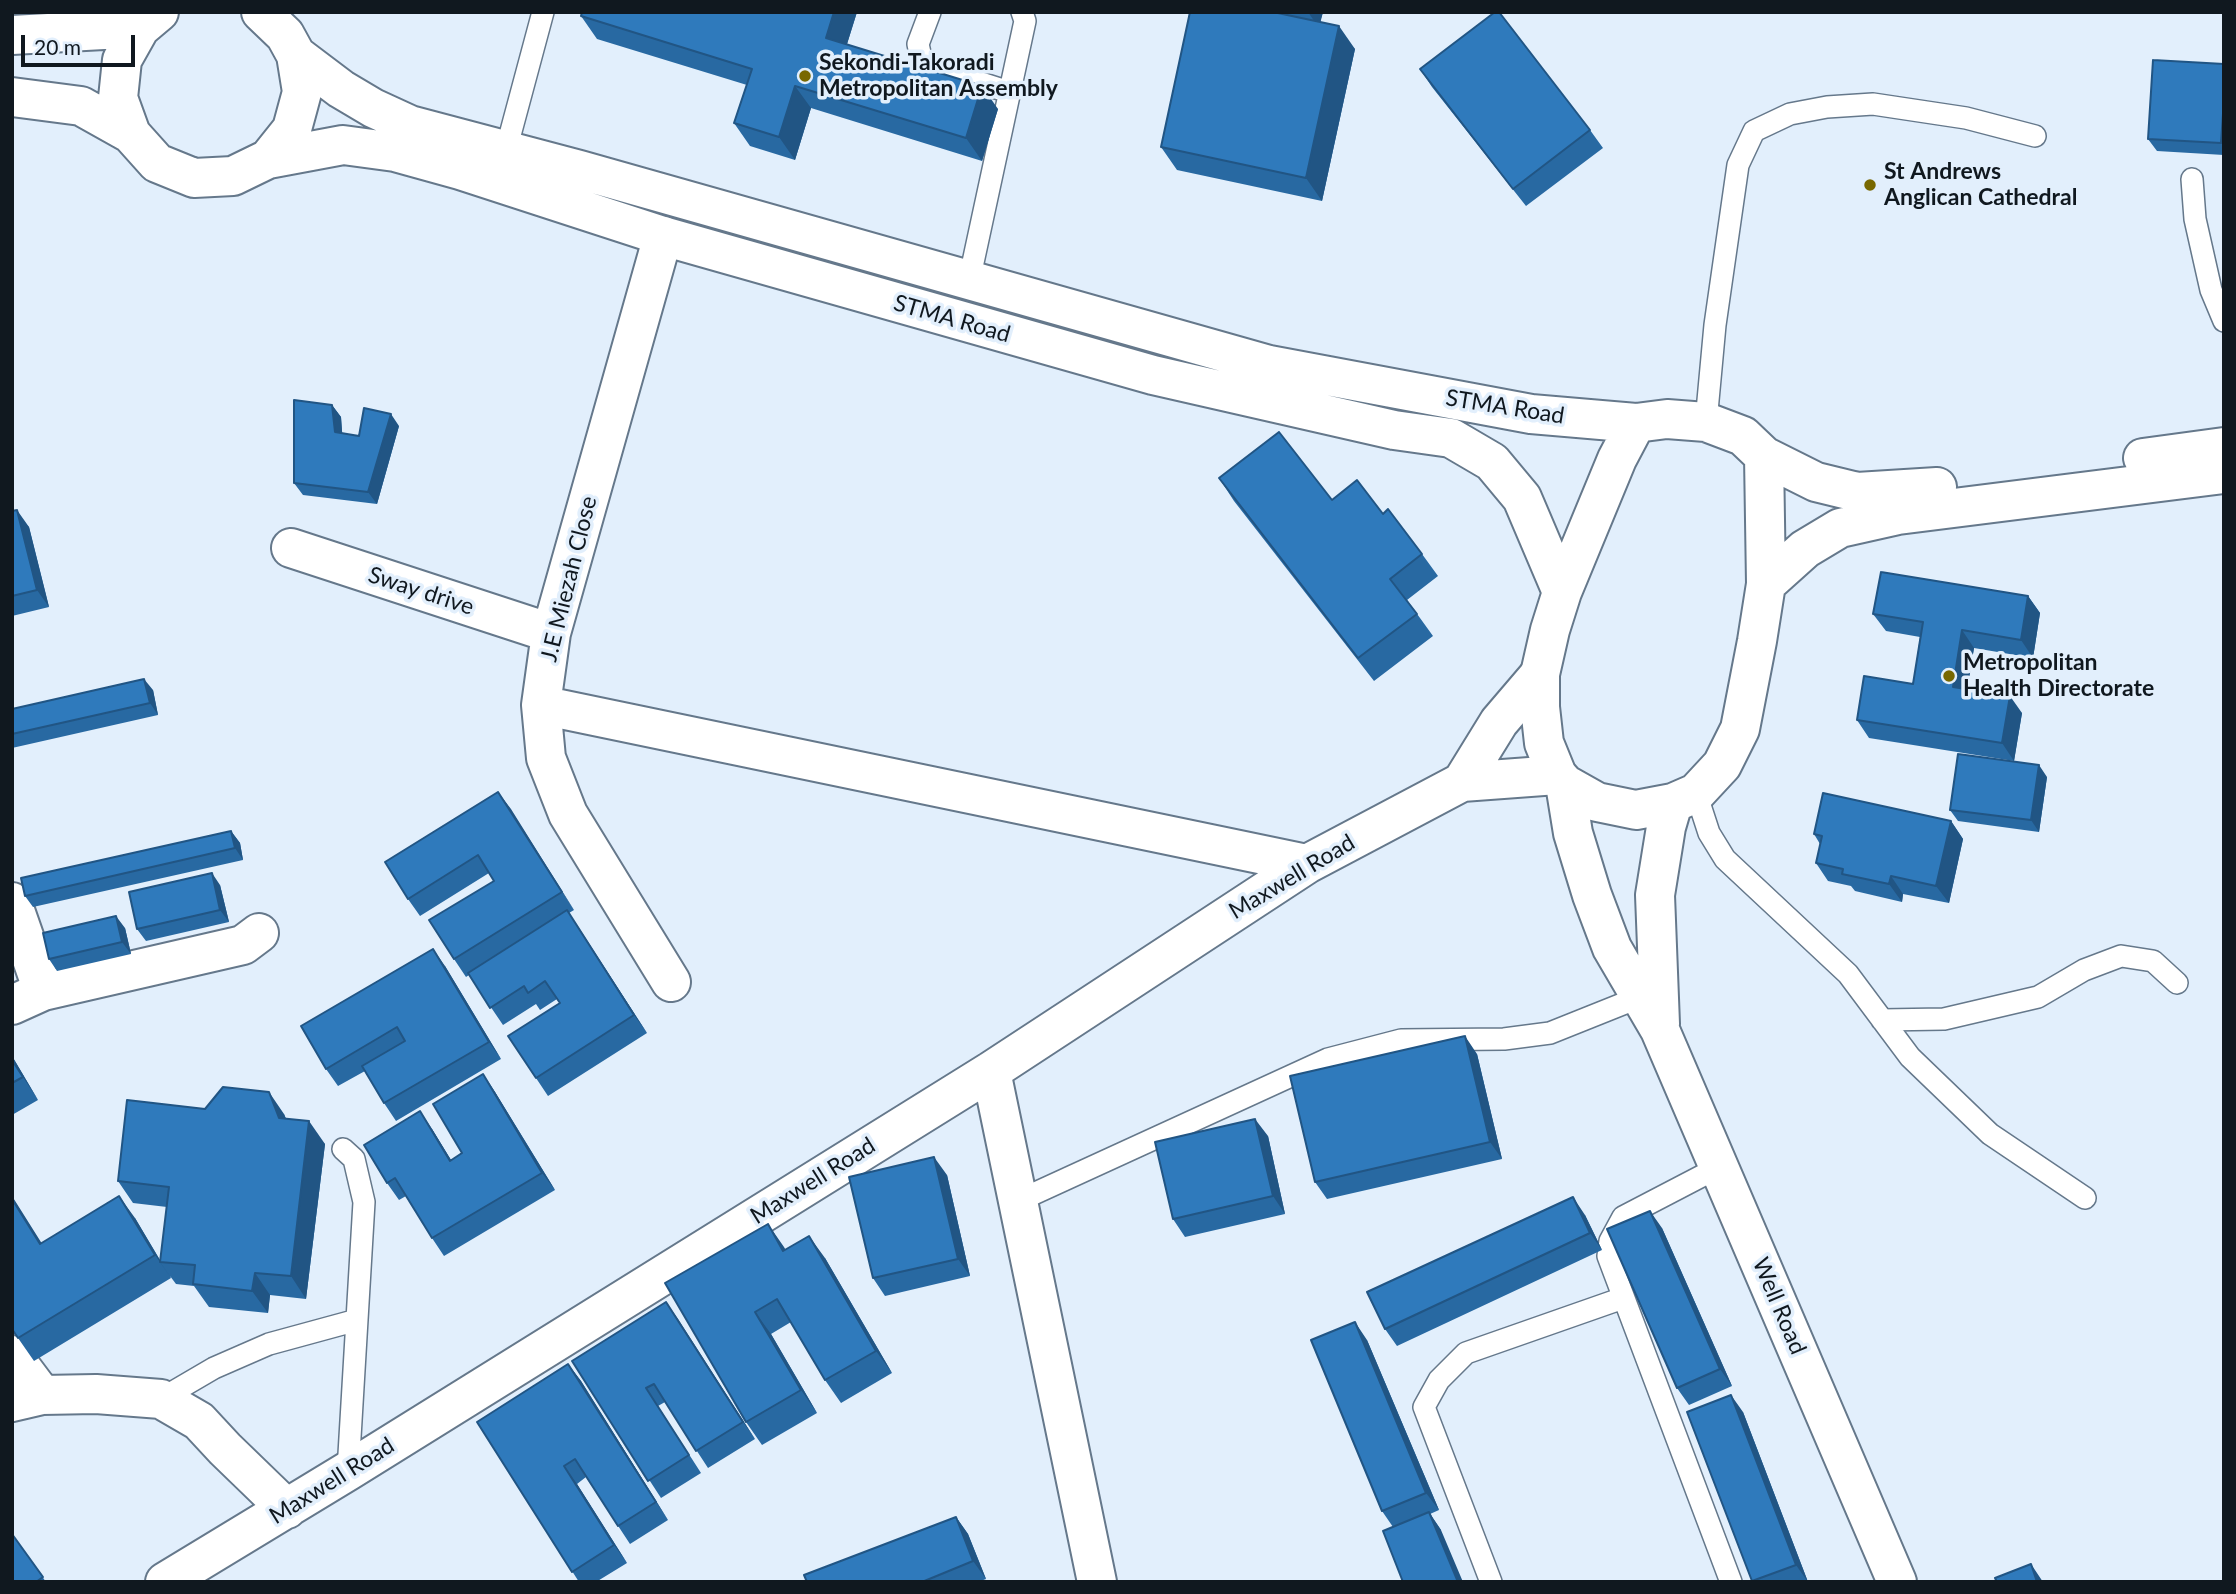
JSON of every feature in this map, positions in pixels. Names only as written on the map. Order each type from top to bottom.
[{"type":"street","points":[[12,35],[150,20]]},
{"type":"street","points":[[131,134],[118,98],[122,61],[150,20]]},
{"type":"street","name":"STMA Road","points":[[281,29],[341,89],[410,125],[1269,365],[1531,414],[1636,423],[1667,419],[1706,422],[1743,436],[1764,456],[1816,482],[1857,492],[1917,489],[2224,447]]},
{"type":"street","points":[[12,97],[81,106],[131,134],[158,163],[194,178],[233,176],[268,159],[292,130],[302,92],[281,29]]},
{"type":"street","name":"STMA Road","points":[[268,159],[343,145],[395,152],[460,170],[663,236],[1153,375],[1394,430],[1451,438],[1492,462],[1522,498],[1562,592]]},
{"type":"street","name":"J.E Miezah Close","points":[[663,236],[551,633],[541,705],[546,758],[568,814],[671,982]]},
{"type":"street","points":[[1462,782],[1499,722],[1540,674],[1562,592],[1617,458],[1636,423]]},
{"type":"street","points":[[1561,779],[1597,802],[1636,810],[1684,798],[1722,765],[1740,729],[1766,584],[1764,456]]},
{"type":"street","points":[[1766,584],[1805,549],[1840,528],[1898,515],[2224,474]]},
{"type":"street","name":"Sway drive","points":[[291,548],[551,633]]},
{"type":"street","name":"Well Road","points":[[1540,674],[1544,743],[1561,779],[1592,895],[1612,948],[1660,1030],[1897,1582]]},
{"type":"street","points":[[541,705],[1307,864]]},
{"type":"street","name":"Maxwell Road","points":[[165,1582],[991,1071],[1307,864],[1462,782],[1561,779]]},
{"type":"street","name":"Well Road","points":[[1660,1030],[1655,895],[1666,827],[1684,798]]},
{"type":"street","points":[[12,902],[28,998],[243,945],[259,933]]},
{"type":"street","points":[[991,1071],[1097,1582]]},
{"type":"street","points":[[12,1355],[27,1398],[96,1394],[161,1399],[200,1421],[225,1450],[286,1509]]},
{"type":"lane","points":[[506,150],[543,12]]},
{"type":"lane","points":[[930,12],[918,44],[921,58],[931,67],[1009,92]]},
{"type":"lane","points":[[968,281],[1025,21],[1022,12]]},
{"type":"lane","points":[[1706,422],[1715,325],[1738,164],[1754,131],[1790,114],[1827,107],[1873,104],[1966,118],[2035,136]]},
{"type":"lane","points":[[2192,179],[2197,231],[2211,290],[2224,321]]},
{"type":"lane","points":[[1684,798],[1726,859],[1848,974],[1910,1058],[1990,1134],[2085,1198]]},
{"type":"lane","points":[[1882,1020],[1944,1019],[2014,1004],[2038,997],[2084,970],[2121,956],[2153,961],[2177,983]]},
{"type":"lane","points":[[1018,1201],[1328,1059],[1401,1040],[1504,1039],[1550,1033],[1640,997]]},
{"type":"lane","points":[[343,1149],[354,1159],[364,1202],[348,1471]]},
{"type":"lane","points":[[1720,1167],[1623,1217],[1610,1241],[1608,1256],[1731,1582]]},
{"type":"lane","points":[[1491,1582],[1424,1407],[1439,1380],[1466,1353],[1623,1298]]},
{"type":"lane","points":[[161,1399],[214,1368],[268,1344],[357,1320]]},
{"type":"building","name":"Sekondi-Takoradi Metropolitan Assembly","points":[[582,12],[834,12],[826,38],[982,86],[966,138],[795,86],[779,137],[734,123],[752,69],[581,16]]},
{"type":"building","points":[[1190,12],[1273,12],[1339,26],[1306,178],[1161,147]]},
{"type":"building","points":[[1495,12],[1499,12],[1590,130],[1513,189],[1420,69]]},
{"type":"building","points":[[2153,60],[2224,64],[2221,143],[2148,139]]},
{"type":"building","points":[[294,400],[332,405],[335,432],[359,436],[364,408],[391,414],[368,492],[294,483]]},
{"type":"building","points":[[1279,432],[1332,500],[1357,480],[1383,514],[1388,509],[1422,554],[1390,579],[1417,614],[1358,658],[1219,478]]},
{"type":"building","points":[[17,510],[37,590],[12,596],[12,511]]},
{"type":"building","name":"Metropolitan Health Directorate","points":[[1881,572],[2028,596],[2021,640],[1962,630],[1953,687],[2010,696],[2002,743],[1857,720],[1864,676],[1913,684],[1923,622],[1873,614]]},
{"type":"building","points":[[144,679],[150,703],[12,734],[12,709]]},
{"type":"building","points":[[1958,754],[2039,765],[2031,820],[1950,810]]},
{"type":"building","points":[[498,792],[562,892],[454,959],[429,920],[494,881],[478,855],[408,899],[385,862]]},
{"type":"building","points":[[1823,793],[1951,821],[1936,886],[1891,876],[1889,884],[1842,874],[1843,869],[1816,863],[1822,836],[1814,834]]},
{"type":"building","points":[[231,831],[235,848],[25,896],[21,878]]},
{"type":"building","points":[[212,873],[220,910],[137,929],[129,892]]},
{"type":"building","points":[[567,910],[634,1015],[536,1078],[508,1036],[560,1003],[545,981],[528,993],[524,986],[490,1008],[468,973]]},
{"type":"building","points":[[116,916],[122,942],[49,959],[43,933]]},
{"type":"building","points":[[433,949],[489,1042],[384,1103],[362,1066],[405,1041],[397,1027],[326,1069],[301,1026]]},
{"type":"building","points":[[1465,1036],[1490,1142],[1315,1182],[1290,1076]]},
{"type":"building","points":[[12,1060],[23,1077],[12,1083]]},
{"type":"building","points":[[483,1074],[542,1173],[432,1238],[395,1178],[387,1183],[364,1145],[420,1111],[450,1161],[462,1153],[433,1104]]},
{"type":"building","points":[[223,1087],[269,1092],[279,1118],[309,1121],[291,1276],[255,1273],[252,1291],[193,1284],[195,1265],[160,1262],[169,1187],[118,1181],[127,1100],[205,1109]]},
{"type":"building","points":[[1255,1119],[1273,1196],[1173,1219],[1155,1142]]},
{"type":"building","points":[[934,1157],[958,1259],[873,1278],[849,1177]]},
{"type":"building","points":[[119,1196],[155,1255],[18,1338],[12,1329],[12,1199],[40,1244]]},
{"type":"building","points":[[1573,1197],[1590,1233],[1385,1329],[1367,1292]]},
{"type":"building","points":[[1650,1211],[1720,1369],[1677,1388],[1607,1229]]},
{"type":"building","points":[[768,1224],[783,1251],[809,1236],[876,1351],[825,1380],[777,1299],[755,1312],[801,1390],[746,1422],[665,1283]]},
{"type":"building","points":[[666,1302],[743,1422],[696,1451],[654,1384],[646,1388],[689,1455],[648,1481],[572,1361]]},
{"type":"building","points":[[1355,1322],[1426,1493],[1382,1511],[1311,1340]]},
{"type":"building","points":[[568,1364],[656,1502],[618,1526],[575,1459],[564,1466],[614,1545],[572,1572],[477,1422]]},
{"type":"building","points":[[1731,1395],[1796,1565],[1752,1581],[1687,1412]]},
{"type":"building","points":[[1429,1512],[1458,1582],[1403,1582],[1383,1531]]},
{"type":"building","points":[[956,1517],[973,1561],[922,1582],[807,1582],[804,1575]]},
{"type":"building","points":[[12,1534],[43,1577],[36,1582],[12,1582]]},
{"type":"building","points":[[2031,1564],[2037,1582],[1997,1582],[1995,1578]]},
{"type":"place","name":"Sekondi-Takoradi Metropolitan Assembly","points":[[805,76]]},
{"type":"place","name":"St Andrews Anglican Cathedral","points":[[1870,185]]},
{"type":"place","name":"Metropolitan Health Directorate","points":[[1949,676]]}]
